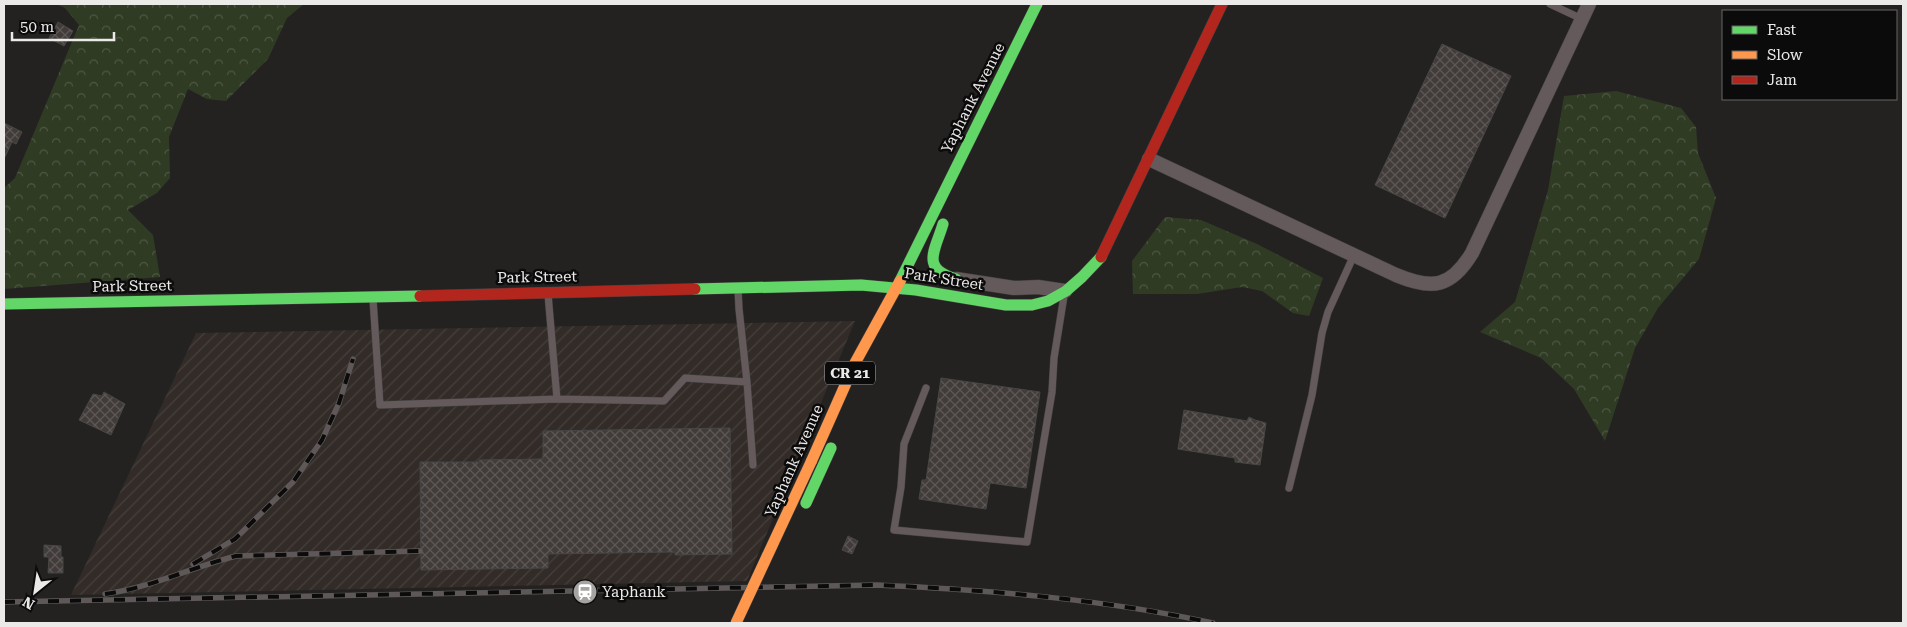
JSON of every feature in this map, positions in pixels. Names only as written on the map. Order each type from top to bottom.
[{"type":"street","name":"Yaphank Avenue","points":[[736,623],[855,363],[898,288],[1037,4]]},
{"type":"street","name":"Park Street","points":[[4,304],[861,285],[898,288],[1025,306],[1041,304],[1065,291],[1088,273],[1102,255],[1222,4]]},
{"type":"street","points":[[1149,159],[1408,280],[1428,285],[1445,282],[1460,270],[1472,253],[1589,4]]},
{"type":"street","points":[[956,279],[949,278],[937,270],[932,258],[932,252],[940,234],[958,162]]},
{"type":"street","name":"Park Street","points":[[956,279],[1014,288],[1038,287],[1065,291]]},
{"type":"street","name":"Yaphank Avenue","points":[[875,351],[898,288]]},
{"type":"street","name":"Yaphank Avenue","points":[[802,511],[835,440]]},
{"type":"lane","points":[[1550,4],[1582,19]]},
{"type":"lane","points":[[1289,488],[1312,396],[1322,334],[1328,312],[1354,256]]},
{"type":"lane","points":[[738,288],[753,465]]},
{"type":"lane","points":[[926,388],[904,444],[901,487],[894,530],[1027,542],[1052,392],[1054,358],[1065,291]]},
{"type":"lane","points":[[548,293],[557,399]]},
{"type":"lane","points":[[373,297],[380,405],[557,399],[664,401],[686,378],[747,382]]},
{"type":"shaded area","points":[[855,321],[747,581],[71,595],[196,333]]},
{"type":"green space","points":[[57,4],[304,4],[287,18],[268,59],[226,101],[207,99],[188,89],[169,137],[170,178],[157,193],[128,210],[153,235],[160,277],[4,289],[4,188],[15,178],[79,25],[65,8]]},
{"type":"green space","points":[[1616,91],[1681,108],[1696,127],[1698,153],[1716,198],[1699,259],[1658,308],[1635,348],[1605,441],[1574,389],[1541,358],[1480,332],[1515,302],[1548,190],[1564,96]]},
{"type":"green space","points":[[1165,217],[1201,220],[1257,244],[1323,278],[1309,316],[1293,313],[1262,291],[1242,287],[1197,294],[1133,294],[1132,261]]},
{"type":"building","points":[[58,22],[73,31],[64,46],[49,38]]},
{"type":"building","points":[[1442,44],[1511,76],[1445,218],[1375,185]]},
{"type":"building","points":[[4,123],[22,132],[16,144],[12,142],[4,159]]},
{"type":"building","points":[[941,378],[1040,392],[1026,488],[990,483],[986,509],[919,499],[922,480],[926,480]]},
{"type":"building","points":[[104,392],[125,404],[111,435],[79,420],[93,394],[102,396]]},
{"type":"building","points":[[1184,410],[1247,421],[1249,417],[1266,423],[1260,465],[1235,462],[1235,458],[1178,449]]},
{"type":"building","points":[[730,428],[732,554],[675,555],[675,552],[548,554],[548,568],[421,570],[420,462],[543,459],[543,431]]},
{"type":"building","points":[[848,536],[858,541],[852,554],[842,550]]},
{"type":"building","points":[[44,545],[61,546],[63,573],[48,573],[49,557],[44,557]]},
{"type":"railway","points":[[193,564],[235,539],[293,482],[322,440],[339,403],[353,359]]},
{"type":"railway","points":[[105,594],[138,587],[236,556],[420,551]]},
{"type":"railway","points":[[4,602],[877,585],[1046,597],[1130,608],[1213,623]]},
{"type":"traffic: fast","points":[[900,281],[1037,4]]},
{"type":"traffic: fast","points":[[943,224],[934,250],[934,264],[945,275],[956,279]]},
{"type":"traffic: fast","points":[[695,289],[861,285],[916,290],[1006,305],[1032,305],[1048,301],[1066,291],[1101,257]]},
{"type":"traffic: fast","points":[[4,304],[420,296]]},
{"type":"traffic: fast","points":[[806,503],[831,448]]},
{"type":"traffic: slow","points":[[811,462],[855,363],[900,281]]},
{"type":"traffic: slow","points":[[736,623],[811,462]]},
{"type":"traffic: jam","points":[[1101,257],[1222,4]]},
{"type":"traffic: jam","points":[[420,296],[695,289]]},
{"type":"place","name":"Yaphank","points":[[585,592]]}]
